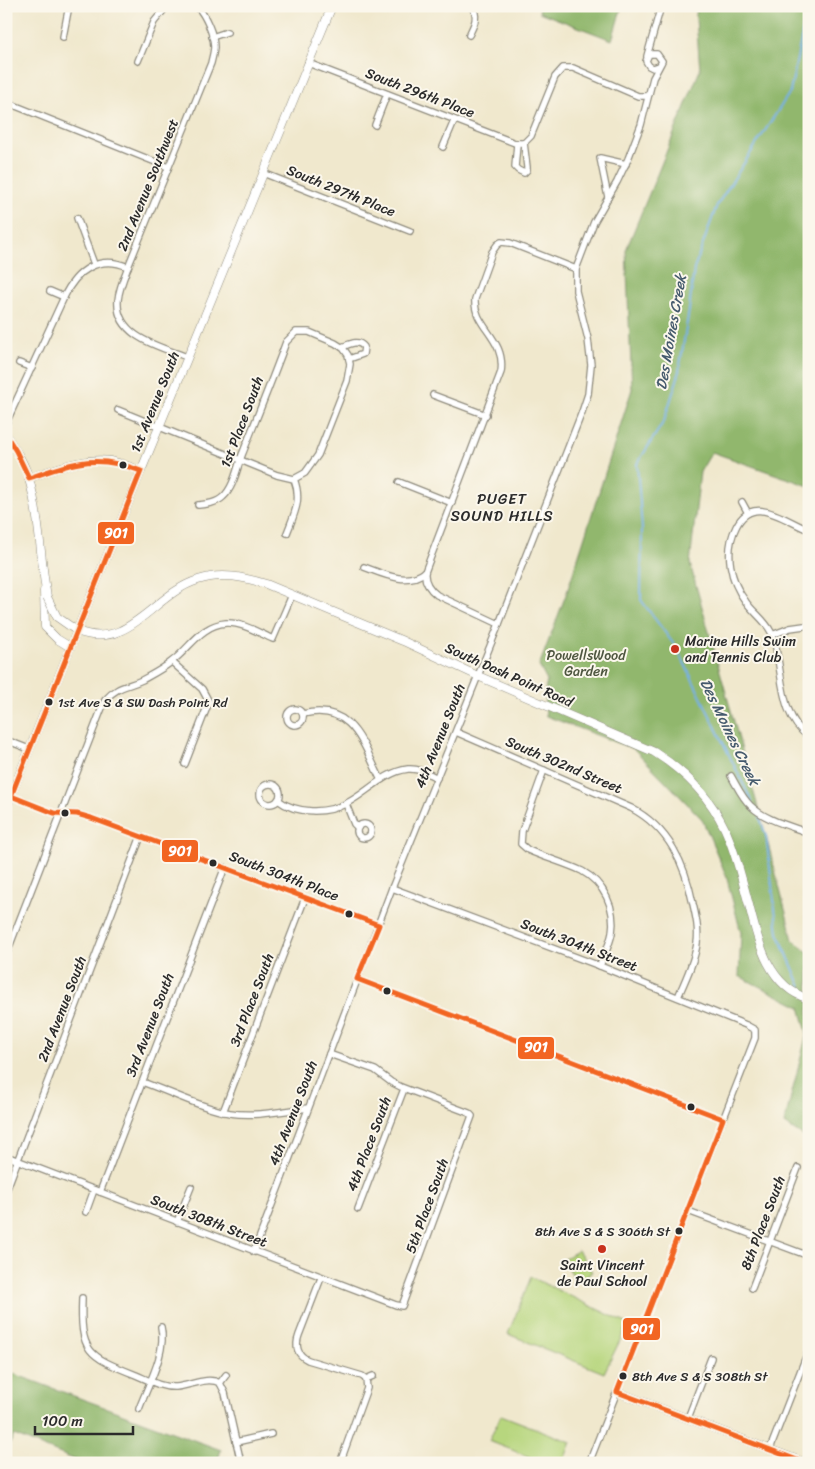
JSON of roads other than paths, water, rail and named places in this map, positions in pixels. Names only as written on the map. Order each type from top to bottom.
[{"type":"main road","name":"1st Avenue South","points":[[6,808],[187,357],[332,6]]},
{"type":"main road","points":[[6,435],[29,478],[44,577],[45,627],[57,639],[70,647]]},
{"type":"main road","points":[[29,478],[58,468],[87,462],[108,461],[141,471]]},
{"type":"main road","name":"South Dash Point Road","points":[[44,577],[47,597],[57,617],[77,631],[96,636],[113,634],[134,623],[173,591],[199,579],[229,576],[248,579],[403,641],[478,676],[654,752],[668,761],[690,781],[717,815],[730,840],[754,928],[770,968],[784,986],[795,994],[809,999]]},
{"type":"main road","points":[[617,1392],[806,1463]]},
{"type":"street","points":[[63,37],[68,11],[67,6]]},
{"type":"street","points":[[138,61],[154,22],[167,6]]},
{"type":"street","name":"2nd Avenue Southwest","points":[[94,264],[114,262],[128,266],[200,93],[211,63],[214,46],[204,17],[197,6]]},
{"type":"street","points":[[469,35],[476,18],[472,6]]},
{"type":"street","points":[[653,78],[646,61],[661,6]]},
{"type":"street","points":[[212,37],[227,32]]},
{"type":"street","points":[[649,66],[653,68],[659,66],[661,58],[651,44],[652,38]]},
{"type":"street","points":[[647,56],[652,53],[657,54]]},
{"type":"street","name":"South 296th Place","points":[[308,63],[520,144],[531,136],[551,86],[560,70],[566,67],[573,68],[632,94],[646,96],[649,94]]},
{"type":"street","name":"4th Avenue South","points":[[254,1252],[392,888],[500,624],[588,394],[590,352],[577,300],[576,269],[583,254],[589,232],[626,164],[641,125],[653,78],[659,66]]},
{"type":"street","points":[[375,125],[387,94]]},
{"type":"street","points":[[6,102],[168,167]]},
{"type":"street","points":[[443,146],[454,120]]},
{"type":"street","points":[[608,197],[600,158],[626,164]]},
{"type":"street","name":"South 297th Place","points":[[263,173],[410,231]]},
{"type":"street","points":[[6,423],[70,284],[79,274],[94,264],[77,218]]},
{"type":"street","points":[[500,624],[431,591],[426,582],[425,572],[499,379],[502,361],[496,343],[478,316],[475,299],[492,252],[499,243],[506,242],[576,269]]},
{"type":"street","points":[[128,266],[118,298],[119,311],[123,322],[143,340],[187,357]]},
{"type":"street","points":[[50,291],[64,296]]},
{"type":"street","name":"1st Place South","points":[[198,505],[217,501],[225,496],[231,485],[286,342],[291,336],[296,332],[309,332],[342,347]]},
{"type":"street","points":[[118,410],[284,478],[294,479],[305,473],[318,455],[347,381],[350,370],[348,357],[342,347],[356,342],[364,346],[363,354],[348,357]]},
{"type":"street","points":[[19,363],[32,368]]},
{"type":"street","points":[[433,396],[486,415]]},
{"type":"street","points":[[287,532],[298,500],[298,490],[294,479]]},
{"type":"street","points":[[399,482],[452,502]]},
{"type":"street","points":[[742,502],[748,512]]},
{"type":"street","points":[[809,530],[767,512],[757,510],[748,512],[740,520],[732,536],[729,551],[731,569],[739,591],[745,601],[764,620],[772,635],[780,665],[785,699],[794,721],[799,729],[809,737]]},
{"type":"street","points":[[364,567],[405,579],[414,578],[425,572]]},
{"type":"street","points":[[6,955],[105,700],[112,691],[142,680],[172,662],[203,631],[213,625],[238,624],[273,638],[292,596]]},
{"type":"street","points":[[772,635],[790,628],[804,626]]},
{"type":"street","points":[[172,662],[202,689],[209,702],[185,764]]},
{"type":"street","points":[[303,714],[326,711],[346,721],[360,739],[381,780]]},
{"type":"street","name":"South 302nd Street","points":[[456,732],[631,808],[650,819],[659,827],[671,842],[682,864],[690,889],[697,925],[697,941],[694,956],[678,998]]},
{"type":"street","points":[[6,740],[29,749]]},
{"type":"street","points":[[278,800],[286,805],[307,811],[319,811],[346,804],[381,780],[398,772],[414,769],[437,778]]},
{"type":"street","points":[[544,770],[524,825],[520,840],[521,844],[528,850],[582,872],[597,882],[606,896],[613,920],[610,939],[600,966]]},
{"type":"street","points":[[731,776],[745,800],[754,810],[809,833]]},
{"type":"street","name":"South 304th Place","points":[[11,796],[61,814],[77,814],[141,836],[379,925]]},
{"type":"street","points":[[346,804],[354,824],[358,828]]},
{"type":"street","name":"2nd Avenue South","points":[[6,1191],[141,836]]},
{"type":"street","name":"3rd Avenue South","points":[[86,1212],[97,1191],[142,1082],[225,867]]},
{"type":"street","name":"South 304th Street","points":[[392,888],[600,966],[755,1030],[755,1038],[723,1119]]},
{"type":"street","name":"3rd Place South","points":[[223,1112],[305,898]]},
{"type":"street","points":[[357,979],[723,1119],[589,1463]]},
{"type":"street","points":[[329,1054],[375,1070],[391,1082],[404,1088]]},
{"type":"street","points":[[142,1082],[223,1112],[248,1114],[308,1108]]},
{"type":"street","name":"5th Place South","points":[[403,1305],[472,1115],[404,1088]]},
{"type":"street","name":"4th Place South","points":[[358,1209],[404,1088]]},
{"type":"street","name":"South 308th Street","points":[[6,1156],[322,1278],[396,1305],[403,1305]]},
{"type":"street","name":"8th Place South","points":[[752,1288],[798,1168]]},
{"type":"street","points":[[178,1222],[191,1187]]},
{"type":"street","points":[[688,1211],[809,1256]]},
{"type":"street","points":[[322,1278],[300,1332],[297,1349],[300,1355],[308,1360],[362,1376],[366,1379]]},
{"type":"street","points":[[82,1298],[84,1349],[102,1361],[163,1386],[175,1387],[209,1380],[220,1383],[226,1393],[241,1463]]},
{"type":"street","points":[[139,1409],[162,1348],[164,1338],[161,1327]]},
{"type":"street","points":[[770,1449],[809,1349]]},
{"type":"street","points":[[688,1418],[711,1358]]},
{"type":"street","points":[[220,1383],[226,1375]]},
{"type":"street","points":[[366,1379],[373,1376]]},
{"type":"street","points":[[340,1463],[367,1388],[366,1379]]},
{"type":"street","points":[[236,1442],[271,1434]]},
{"type":"waterway","name":"Des Moines Creek","points":[[752,802],[678,650],[641,600],[642,529],[637,464],[664,421],[678,377],[694,269],[717,205],[790,92],[808,6]]},
{"type":"waterway","name":"Des Moines Creek","points":[[760,818],[766,836],[778,933],[801,987]]},
{"type":"place","name":"Marine Hills Swim and Tennis Club","points":[[675,649]]},
{"type":"place","name":"1st Ave S & SW Dash Point Rd","points":[[49,702]]},
{"type":"place","name":"8th Ave S & S 306th St","points":[[679,1231]]},
{"type":"place","name":"Saint Vincent de Paul School","points":[[602,1249]]},
{"type":"place","name":"8th Ave S & S 308th St","points":[[623,1376]]},
{"type":"district","name":"PUGET SOUND HILLS","points":[[502,508]]},
{"type":"park label","name":"PowellsWood Garden","points":[[586,664]]}]
